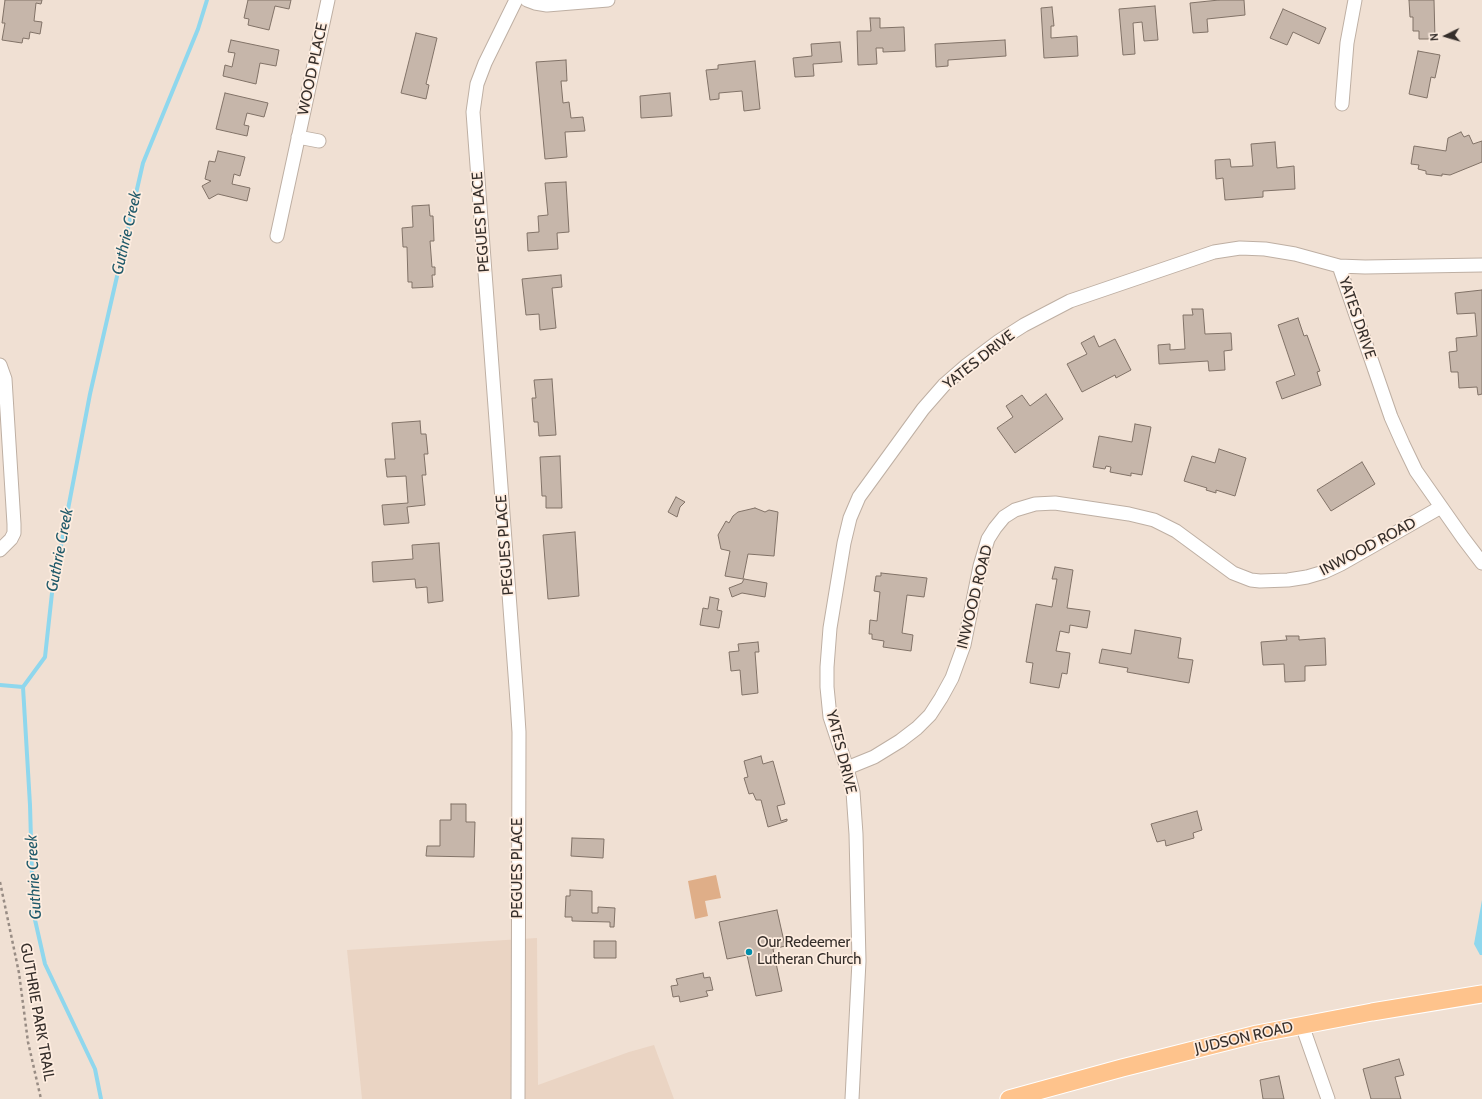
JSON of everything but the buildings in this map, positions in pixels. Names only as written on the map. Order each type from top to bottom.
[{"type":"main road","name":"JUDSON ROAD","points":[[1009,1099],[1150,1060],[1257,1034],[1372,1012],[1482,994]]},
{"type":"street","name":"WOOD PLACE","points":[[277,236],[328,0]]},
{"type":"street","name":"PEGUES PLACE","points":[[516,0],[485,63],[476,89],[473,112],[519,732],[518,1099]]},
{"type":"street","points":[[527,0],[547,5],[608,0]]},
{"type":"street","points":[[1342,104],[1347,43],[1355,0]]},
{"type":"street","points":[[298,137],[319,141]]},
{"type":"street","name":"YATES DRIVE","points":[[852,1099],[860,961],[855,811],[853,792],[847,768],[830,717],[827,667],[830,628],[844,543],[850,518],[859,497],[923,409],[944,385],[967,365],[999,341],[1052,309],[1100,290],[1200,256],[1228,250],[1252,248],[1295,254],[1339,266],[1396,431],[1416,471],[1482,563]]},
{"type":"street","points":[[1339,266],[1482,265]]},
{"type":"street","points":[[0,365],[5,379],[14,533],[7,545],[0,550]]},
{"type":"street","name":"INWOOD ROAD","points":[[847,768],[874,757],[900,741],[917,728],[930,715],[939,702],[952,678],[964,645],[980,566],[988,539],[1004,517],[1015,510],[1035,504],[1055,503],[1129,514],[1154,520],[1176,531],[1233,574],[1251,580],[1260,581],[1288,580],[1324,572],[1341,564],[1441,507]]},
{"type":"street","points":[[1302,1025],[1328,1099]]},
{"type":"path","name":"GUTHRIE PARK TRAIL","points":[[0,882],[19,973],[28,1042],[41,1099]]},
{"type":"shaded area","points":[[716,875],[721,898],[705,901],[708,916],[695,919],[688,881]]},
{"type":"shaded area","points":[[537,938],[538,1085],[629,1052],[654,1045],[674,1099],[362,1099],[347,950]]},
{"type":"water","points":[[1482,900],[1482,955],[1480,955],[1474,944]]},
{"type":"waterway","name":"Guthrie Creek","points":[[101,1099],[95,1069],[45,964],[33,911],[30,805],[23,687],[45,657],[52,593],[90,394],[143,163],[198,29],[207,0]]},
{"type":"waterway","points":[[0,685],[23,687]]},
{"type":"place","name":"Our Redeemer Lutheran Church","points":[[749,952]]}]
